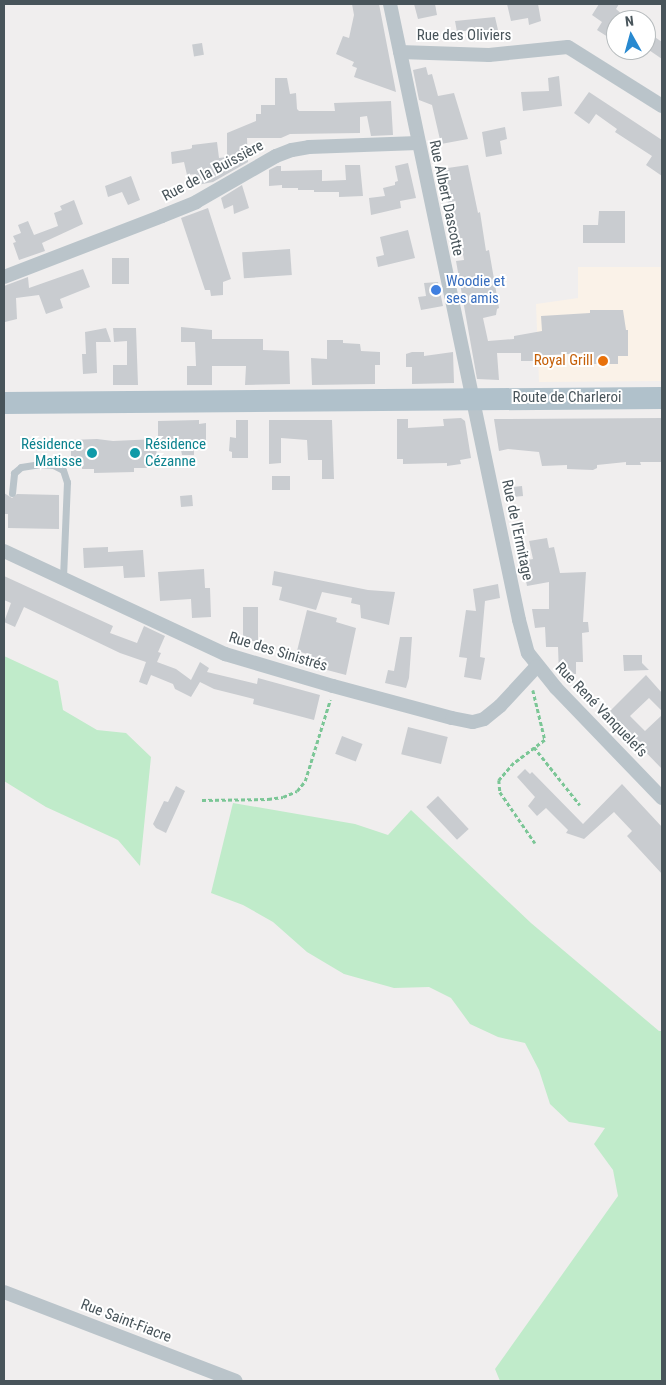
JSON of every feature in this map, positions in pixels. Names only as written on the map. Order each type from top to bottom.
[{"type":"main road","name":"Route de Charleroi","points":[[4,403],[662,398]]},
{"type":"street","name":"Rue Albert Dascotte","points":[[390,4],[473,399]]},
{"type":"street","name":"Rue des Oliviers","points":[[400,52],[489,55],[568,47],[662,106]]},
{"type":"street","name":"Rue de la Buissière","points":[[4,277],[196,202],[276,156],[292,150],[309,147],[418,143]]},
{"type":"street","name":"Rue de l'Ermitage","points":[[473,399],[518,620],[528,653],[537,666]]},
{"type":"street","name":"Rue des Sinistrés","points":[[4,552],[226,654],[333,686],[473,722],[484,719],[537,666]]},
{"type":"street","name":"Rue René Vanquelefs","points":[[537,666],[662,798]]},
{"type":"street","name":"Rue Saint-Fiacre","points":[[4,1292],[236,1381]]},
{"type":"lane","points":[[12,493],[14,473],[21,467],[39,464],[53,465],[63,470],[66,482],[63,579]]},
{"type":"path","points":[[525,678],[535,692],[544,740],[514,763],[499,780],[500,792],[535,843]]},
{"type":"path","points":[[202,800],[268,799],[283,797],[297,791],[306,781],[323,729],[333,686]]},
{"type":"path","points":[[534,747],[580,805]]},
{"type":"shaded area","points":[[578,267],[662,267],[662,381],[539,382],[536,304],[578,298]]},
{"type":"green space","points":[[4,656],[58,681],[63,710],[97,730],[126,733],[151,757],[140,866],[118,840],[46,807],[4,781]]},
{"type":"green space","points":[[233,803],[355,824],[388,835],[411,810],[531,923],[659,1031],[662,1031],[662,1381],[500,1381],[495,1369],[618,1196],[613,1170],[594,1144],[605,1128],[569,1122],[550,1104],[539,1070],[525,1043],[498,1037],[470,1024],[451,998],[429,987],[394,988],[344,974],[307,952],[273,922],[243,905],[211,893]]},
{"type":"building","points":[[352,4],[379,4],[396,92],[354,77],[357,68],[352,66],[354,62],[336,54],[343,36],[349,38],[354,15]]},
{"type":"building","points":[[414,4],[435,4],[437,15],[418,19]]},
{"type":"building","points":[[507,4],[538,4],[541,21],[529,25],[528,18],[511,21]]},
{"type":"building","points":[[599,4],[619,4],[617,10],[606,10],[606,36],[597,30],[602,22],[592,15]]},
{"type":"building","points":[[495,17],[498,30],[473,35],[472,30],[457,32],[455,21]]},
{"type":"building","points":[[656,38],[662,42],[662,59],[656,55]]},
{"type":"building","points":[[202,43],[204,55],[194,56],[192,45]]},
{"type":"building","points":[[426,67],[428,75],[432,74],[438,96],[454,93],[468,139],[441,144],[432,105],[419,100],[413,70]]},
{"type":"building","points":[[559,76],[562,106],[523,111],[521,92],[549,91],[548,78]]},
{"type":"building","points":[[275,78],[287,78],[290,94],[296,93],[297,109],[299,111],[335,111],[334,103],[391,101],[393,135],[371,136],[367,116],[360,117],[360,133],[290,134],[281,138],[247,138],[248,162],[213,182],[197,185],[196,174],[187,175],[184,162],[172,164],[171,152],[190,149],[192,145],[217,142],[219,158],[227,157],[227,133],[256,121],[256,114],[261,114],[261,105],[275,105]]},
{"type":"building","points":[[589,92],[662,140],[662,176],[646,165],[652,156],[615,132],[617,129],[596,114],[589,124],[574,113]]},
{"type":"building","points":[[505,127],[507,139],[500,141],[502,154],[486,157],[482,132]]},
{"type":"building","points":[[408,163],[416,198],[400,201],[401,208],[371,215],[369,198],[385,196],[383,188],[395,185],[395,182],[398,181],[395,166]]},
{"type":"building","points":[[345,165],[360,165],[363,196],[339,197],[339,192],[314,192],[314,190],[298,190],[298,188],[282,188],[282,185],[269,186],[269,170],[277,166],[281,166],[281,171],[322,170],[322,181],[346,180]]},
{"type":"building","points":[[468,165],[478,213],[480,212],[486,251],[489,250],[499,308],[496,315],[483,318],[488,341],[514,339],[514,336],[542,331],[541,316],[590,313],[590,310],[623,310],[626,330],[628,330],[628,356],[618,356],[618,364],[589,364],[587,353],[534,356],[534,361],[521,361],[521,353],[497,353],[499,380],[477,379],[456,261],[464,260],[452,203],[448,204],[441,169]]},
{"type":"building","points":[[131,176],[140,200],[128,205],[122,192],[108,197],[105,186]]},
{"type":"building","points":[[242,185],[249,208],[234,214],[233,205],[224,209],[221,198]]},
{"type":"building","points":[[74,200],[83,224],[42,243],[45,251],[19,260],[13,243],[16,242],[13,236],[21,233],[18,225],[28,221],[34,235],[58,226],[54,213],[62,210],[60,206]]},
{"type":"building","points":[[208,208],[231,279],[223,282],[223,295],[211,296],[210,290],[205,290],[181,218]]},
{"type":"building","points":[[599,211],[625,211],[625,243],[583,243],[583,225],[598,225]]},
{"type":"building","points":[[408,230],[415,258],[378,267],[376,257],[384,255],[380,237]]},
{"type":"building","points":[[290,249],[292,275],[244,278],[242,252]]},
{"type":"building","points":[[112,258],[129,258],[129,284],[112,284]]},
{"type":"building","points":[[83,269],[90,287],[60,299],[63,308],[46,314],[39,295],[16,298],[17,319],[5,322],[4,286],[28,277],[29,288]]},
{"type":"building","points":[[438,282],[443,306],[421,310],[418,297],[426,296],[424,283]]},
{"type":"building","points":[[181,327],[212,330],[212,339],[263,339],[263,350],[289,351],[290,384],[245,385],[246,366],[212,366],[212,385],[187,385],[187,366],[196,366],[195,342],[181,342]]},
{"type":"building","points":[[106,328],[111,342],[96,342],[97,373],[83,374],[82,354],[86,354],[85,332]]},
{"type":"building","points":[[113,328],[136,328],[138,385],[113,385],[113,365],[127,365],[127,341],[114,342]]},
{"type":"building","points":[[327,340],[343,340],[343,343],[360,344],[361,351],[380,352],[380,365],[375,365],[375,384],[312,385],[311,358],[327,359]]},
{"type":"building","points":[[424,352],[424,356],[453,352],[454,383],[412,384],[412,367],[406,367],[406,354]]},
{"type":"building","points":[[461,418],[465,421],[471,458],[460,460],[461,464],[447,466],[447,463],[403,464],[403,459],[397,459],[397,419],[408,419],[408,428],[444,426],[443,419]]},
{"type":"building","points":[[662,418],[662,462],[640,462],[641,465],[626,465],[626,462],[597,465],[597,468],[593,470],[567,469],[567,465],[542,466],[539,452],[508,449],[499,451],[494,419]]},
{"type":"building","points":[[199,420],[199,424],[206,423],[206,440],[194,440],[194,455],[182,455],[179,440],[158,440],[158,421]]},
{"type":"building","points":[[236,420],[248,420],[248,458],[232,458],[232,452],[229,451],[230,437],[236,438]]},
{"type":"building","points":[[269,420],[332,420],[334,479],[322,479],[322,460],[308,460],[307,440],[281,438],[281,463],[269,464]]},
{"type":"building","points":[[97,439],[113,441],[156,439],[157,464],[147,464],[147,468],[134,468],[134,472],[94,473],[94,469],[82,469],[82,465],[71,465],[71,440]]},
{"type":"building","points":[[272,476],[290,476],[290,490],[272,490]]},
{"type":"building","points":[[522,486],[523,496],[508,498],[507,488]]},
{"type":"building","points":[[4,493],[12,498],[17,494],[59,495],[59,529],[8,528],[8,514],[4,514]]},
{"type":"building","points":[[192,495],[193,506],[181,507],[180,496]]},
{"type":"building","points":[[547,538],[549,548],[554,547],[560,573],[586,572],[583,622],[588,622],[589,632],[582,633],[583,662],[576,662],[576,674],[559,674],[558,647],[546,647],[545,627],[535,628],[532,609],[549,609],[549,582],[527,586],[522,561],[533,559],[529,541]]},
{"type":"building","points":[[108,547],[108,552],[143,550],[145,577],[124,578],[123,566],[84,568],[83,548]]},
{"type":"building","points":[[204,569],[205,588],[210,588],[211,617],[192,618],[191,599],[160,601],[158,572]]},
{"type":"building","points":[[274,571],[368,590],[395,592],[389,625],[361,618],[360,605],[351,603],[352,598],[322,592],[316,610],[279,600],[282,587],[272,585]]},
{"type":"building","points":[[4,576],[113,626],[110,633],[137,643],[144,626],[165,636],[158,652],[161,653],[157,662],[176,669],[191,680],[200,662],[209,668],[207,672],[257,684],[258,678],[320,695],[314,720],[253,704],[254,699],[214,689],[200,682],[191,697],[175,689],[173,684],[151,675],[147,685],[139,682],[146,662],[120,653],[24,607],[15,627],[4,622],[11,603],[4,600]]},
{"type":"building","points":[[498,584],[500,598],[485,601],[480,657],[485,658],[481,680],[464,677],[467,658],[459,657],[466,610],[476,611],[473,589]]},
{"type":"building","points":[[243,607],[258,607],[258,641],[243,641]]},
{"type":"building","points":[[307,610],[337,618],[336,622],[356,628],[346,675],[308,665],[311,655],[297,651]]},
{"type":"building","points":[[400,637],[412,637],[409,678],[406,688],[385,683],[388,670],[394,671]]},
{"type":"building","points":[[623,655],[642,655],[642,663],[649,670],[624,671]]},
{"type":"building","points":[[646,675],[662,693],[662,711],[649,698],[630,716],[645,731],[662,715],[662,769],[608,713]]},
{"type":"building","points":[[408,727],[448,737],[441,764],[401,754]]},
{"type":"building","points":[[342,736],[363,744],[356,762],[335,754]]},
{"type":"building","points":[[525,769],[530,774],[532,772],[583,824],[622,784],[662,827],[662,874],[627,836],[632,831],[614,812],[584,839],[566,833],[568,830],[546,808],[537,816],[528,806],[535,797],[517,777]]},
{"type":"building","points":[[176,786],[185,791],[166,833],[156,828],[153,824],[164,801],[168,802]]},
{"type":"building","points":[[438,796],[469,829],[457,840],[426,807]]},
{"type":"place","name":"Woodie et ses amis","points":[[436,290]]},
{"type":"place","name":"Royal Grill","points":[[603,361]]},
{"type":"place","name":"Résidence Matisse","points":[[92,453]]},
{"type":"place","name":"Résidence Cézanne","points":[[135,453]]}]
